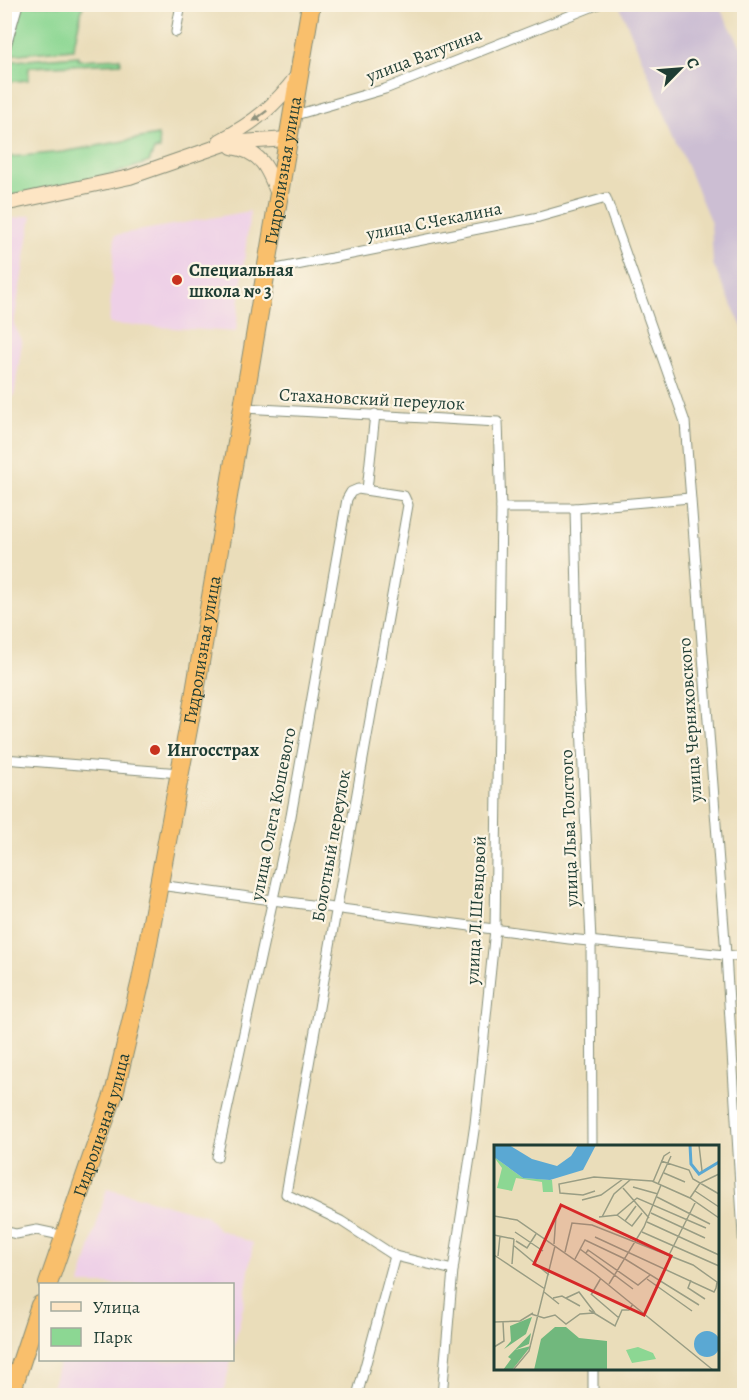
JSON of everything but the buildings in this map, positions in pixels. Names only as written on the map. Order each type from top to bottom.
[{"type":"highway","name":"Гидролизная улица","points":[[48,1283],[115,1090],[159,885],[311,4]]},
{"type":"highway","points":[[10,1395],[39,1308]]},
{"type":"street","points":[[4,53],[18,4]]},
{"type":"street","points":[[176,32],[181,4]]},
{"type":"street","name":"улица Ватутина","points":[[292,116],[385,89],[599,4]]},
{"type":"street","points":[[195,155],[258,119],[277,102],[299,73]]},
{"type":"street","points":[[4,204],[130,177],[237,141],[287,139]]},
{"type":"street","points":[[215,148],[246,149],[255,153],[268,168],[278,194]]},
{"type":"street","name":"улица С.Чекалина","points":[[266,270],[539,217],[606,198]]},
{"type":"street","name":"улица Черняховского","points":[[606,198],[685,422],[726,954],[744,1251]]},
{"type":"street","name":"Стахановский переулок","points":[[243,408],[498,422]]},
{"type":"street","points":[[367,490],[375,414]]},
{"type":"street","name":"улица Л.Шевцовой","points":[[442,1395],[453,1270],[475,1124],[495,930],[501,508],[498,422]]},
{"type":"street","name":"улица Олега Кошевого","points":[[217,1157],[291,816],[347,499],[354,490],[367,490]]},
{"type":"street","name":"Болотный переулок","points":[[367,490],[404,496],[408,505],[286,1194],[341,1221],[395,1256]]},
{"type":"street","points":[[501,508],[575,508],[690,498]]},
{"type":"street","name":"улица Льва Толстого","points":[[575,508],[579,681],[591,941],[592,1145]]},
{"type":"street","points":[[4,759],[180,773]]},
{"type":"street","points":[[159,885],[495,930],[744,957]]},
{"type":"street","points":[[4,1231],[16,1234],[37,1230],[65,1236]]},
{"type":"street","points":[[357,1395],[395,1256],[453,1270]]},
{"type":"street","points":[[593,1370],[593,1395]]},
{"type":"shaded area","points":[[629,4],[718,5],[744,52],[744,331],[713,264],[711,223],[620,7]]},
{"type":"shaded area","name":"Специальная школа № 3","points":[[250,211],[236,332],[109,324],[115,235]]},
{"type":"shaded area","points":[[32,215],[14,324],[22,342],[14,397],[5,396],[5,220]]},
{"type":"shaded area","points":[[107,1188],[207,1216],[218,1229],[253,1243],[245,1298],[234,1348],[234,1283],[80,1283]]},
{"type":"shaded area","points":[[60,1361],[231,1361],[223,1395],[50,1395]]},
{"type":"green space","points":[[23,5],[83,5],[73,49],[9,55]]},
{"type":"green space","points":[[78,56],[78,60],[120,58],[121,63],[29,67],[28,80],[5,82],[7,65],[13,61]]},
{"type":"green space","points":[[158,135],[160,149],[154,150],[149,162],[117,173],[5,197],[4,139],[10,157],[63,152]]},
{"type":"place","name":"Специальная школа № 3","points":[[177,280]]},
{"type":"place","name":"Ингосстрах","points":[[155,750]]}]
